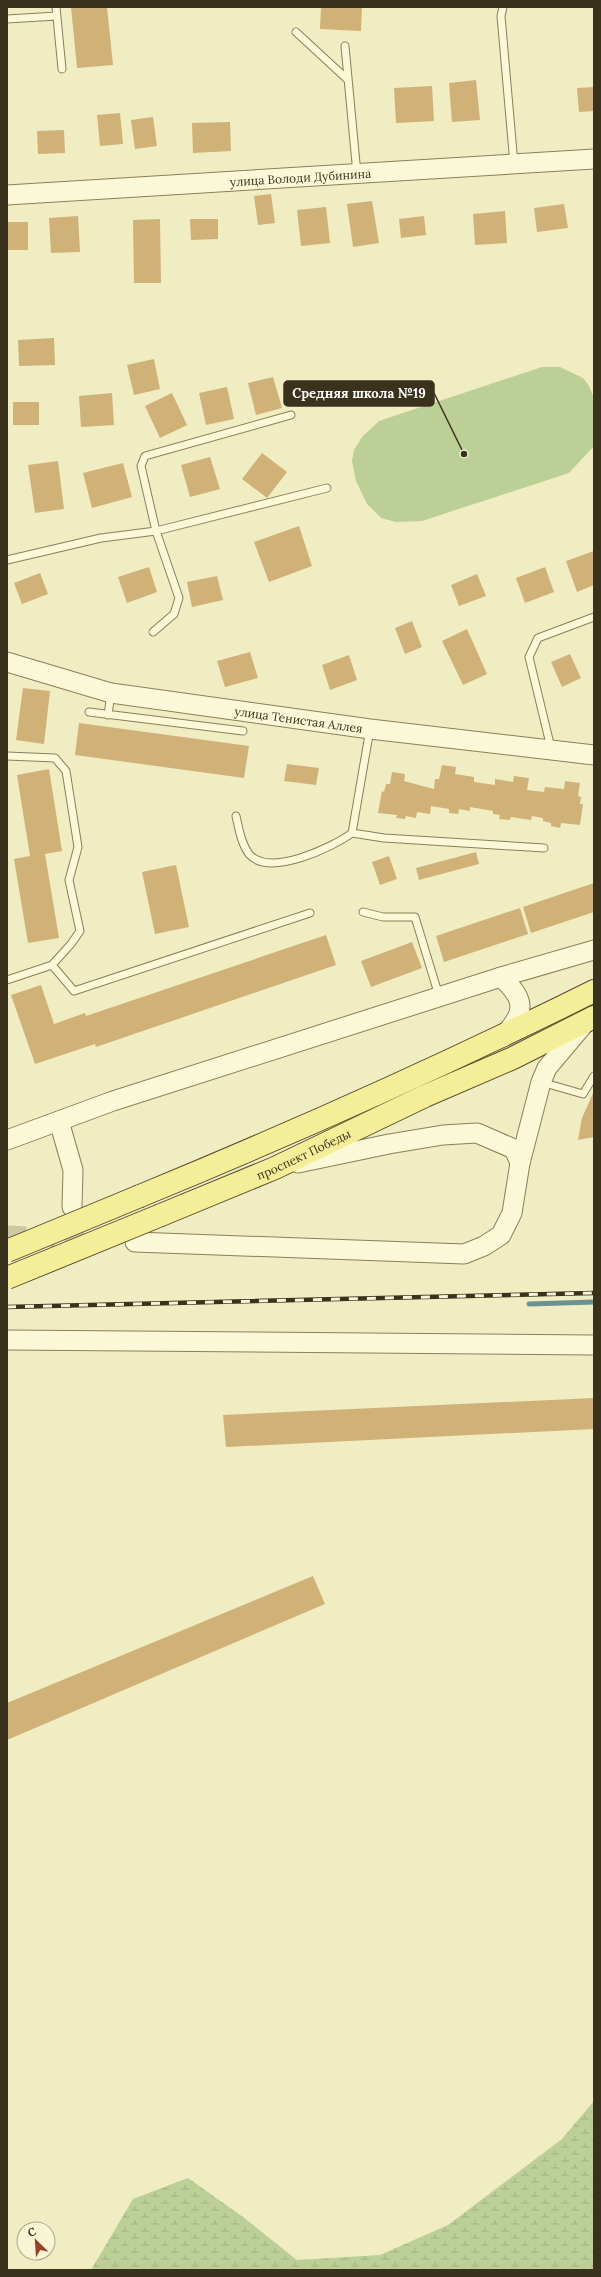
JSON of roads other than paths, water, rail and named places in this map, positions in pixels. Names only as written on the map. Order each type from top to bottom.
[{"type":"main road","name":"проспект Победы","points":[[7,1250],[265,1144],[502,1037],[594,991]]},
{"type":"main road","name":"проспект Победы","points":[[7,1278],[275,1168],[425,1096],[513,1058],[592,1018]]},
{"type":"street","name":"улица Володи Дубинина","points":[[7,196],[594,159]]},
{"type":"street","name":"улица Тенистая Аллея","points":[[7,662],[111,693],[370,729],[594,755]]},
{"type":"street","points":[[7,1140],[113,1101],[440,996],[594,950]]},
{"type":"street","points":[[501,977],[512,987],[521,1004],[517,1020],[502,1037]]},
{"type":"street","points":[[135,1242],[464,1254],[484,1246],[501,1235],[512,1213],[520,1163],[541,1082],[547,1068],[592,1018]]},
{"type":"street","points":[[59,1120],[73,1170],[72,1207]]},
{"type":"street","points":[[275,1168],[389,1144],[443,1135],[477,1132],[514,1149],[520,1163]]},
{"type":"street","points":[[7,1340],[594,1345]]},
{"type":"lane","points":[[56,7],[62,69]]},
{"type":"lane","points":[[503,7],[501,16],[514,164]]},
{"type":"lane","points":[[7,19],[57,16]]},
{"type":"lane","points":[[296,32],[348,80]]},
{"type":"lane","points":[[345,46],[357,174]]},
{"type":"lane","points":[[153,632],[174,614],[179,598],[156,532],[141,466],[145,456],[291,414]]},
{"type":"lane","points":[[7,560],[101,538],[156,532],[327,488]]},
{"type":"lane","points":[[551,750],[529,657],[538,638],[594,617]]},
{"type":"lane","points":[[108,715],[111,693]]},
{"type":"lane","points":[[89,712],[243,732]]},
{"type":"lane","points":[[236,816],[240,836],[250,854],[261,862],[283,862],[308,855],[340,842],[352,832],[370,729]]},
{"type":"lane","points":[[7,756],[55,758],[66,771],[78,847],[69,880],[80,931],[71,944],[52,965],[7,980]]},
{"type":"lane","points":[[352,832],[384,838],[544,848]]},
{"type":"lane","points":[[363,912],[383,916],[415,917],[440,996]]},
{"type":"lane","points":[[52,965],[74,992],[310,913]]},
{"type":"lane","points":[[541,1082],[583,1094],[594,1076]]},
{"type":"waterway","points":[[529,1304],[594,1302]]},
{"type":"tunnel","points":[[7,1235],[99,1240]]},
{"type":"railway","points":[[7,1307],[594,1293]]},
{"type":"place","name":"Средняя школа №19","points":[[464,454]]}]
